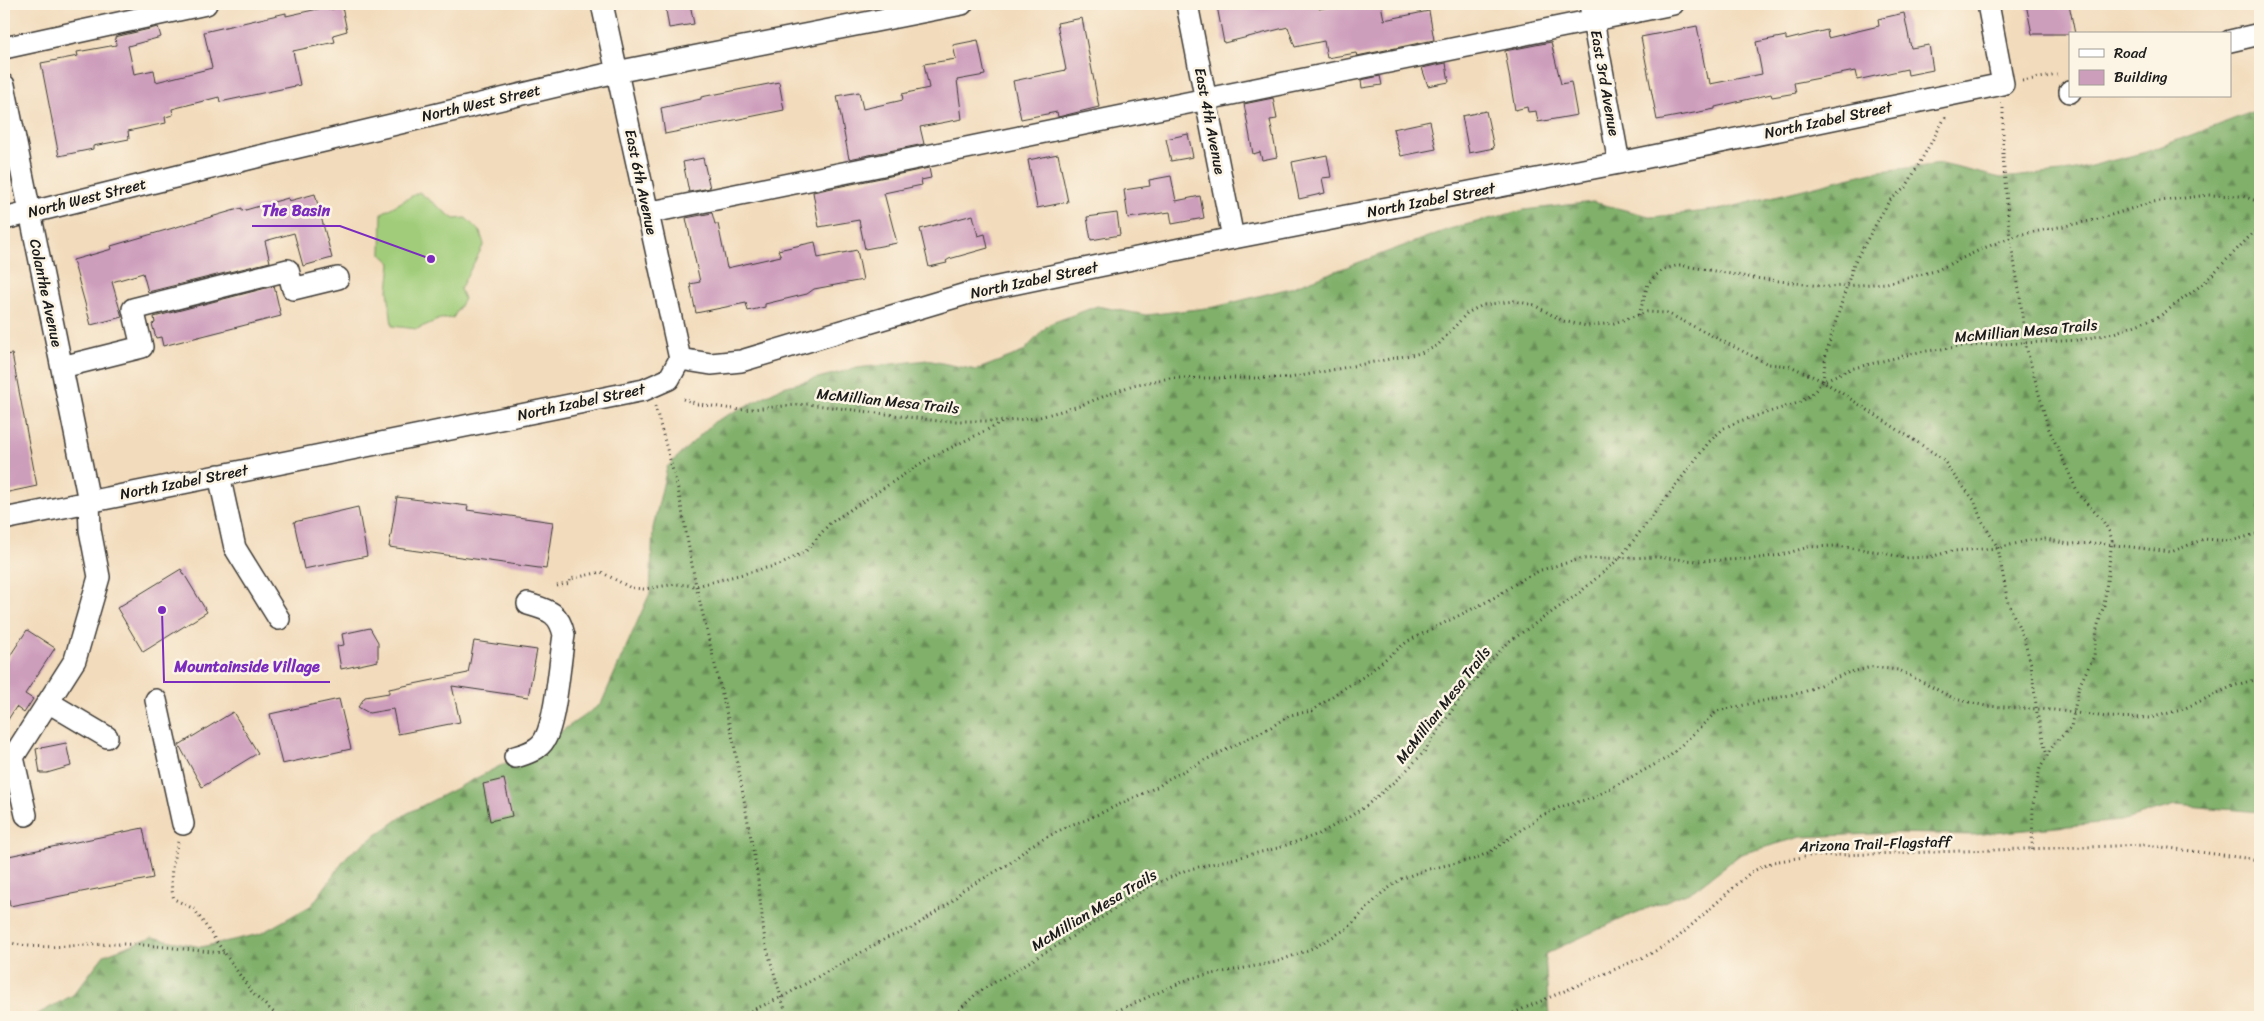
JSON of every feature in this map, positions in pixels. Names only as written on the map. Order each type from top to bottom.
[{"type":"street","points":[[4,48],[206,4]]},
{"type":"street","name":"East 6th Avenue","points":[[602,4],[680,359]]},
{"type":"street","name":"North West Street","points":[[4,219],[616,72],[962,4]]},
{"type":"street","name":"East 4th Avenue","points":[[1187,4],[1233,238]]},
{"type":"street","points":[[647,212],[1206,99],[1592,12],[1673,4]]},
{"type":"street","points":[[1988,4],[2003,84]]},
{"type":"street","name":"East 3rd Avenue","points":[[1592,12],[1619,163]]},
{"type":"street","points":[[2232,41],[2260,34]]},
{"type":"street","name":"North Izabel Street","points":[[4,519],[644,390],[669,379],[680,359],[711,364],[740,361],[969,293],[1233,238],[1619,163],[2003,84]]},
{"type":"street","name":"Colanthe Avenue","points":[[4,85],[89,501],[90,530],[99,577],[75,660],[13,757],[26,815]]},
{"type":"street","points":[[62,367],[142,347],[133,309],[288,270],[292,289],[338,278]]},
{"type":"street","points":[[219,475],[235,548],[279,619]]},
{"type":"street","points":[[516,757],[532,752],[545,741],[551,723],[564,635],[561,622],[551,611],[528,604]]},
{"type":"street","points":[[156,700],[183,824]]},
{"type":"street","points":[[48,702],[107,737]]},
{"type":"path","points":[[2032,850],[2033,804],[2040,768],[2054,744],[2071,728],[2079,686],[2094,656],[2097,628],[2104,605],[2111,544],[2110,533],[2103,521],[2079,495],[2048,427],[2025,343],[2020,295],[2010,238],[2003,157],[2003,84],[2067,86]]},
{"type":"path","points":[[1948,95],[1948,114],[1906,186],[1889,202],[1854,263],[1826,353],[1823,381],[1943,459],[1974,500],[1981,519],[1998,548],[2008,603],[2023,636],[2031,664],[2037,709],[2047,756]]},
{"type":"path","points":[[1639,315],[1648,284],[1664,269],[1680,265],[1754,278],[1829,287],[1887,283],[1934,271],[2010,238],[2095,220],[2153,202],[2208,195],[2242,196],[2260,202]]},
{"type":"path","name":"McMillian Mesa Trails","points":[[952,1017],[978,992],[1075,935],[1145,889],[1186,870],[1278,848],[1319,834],[1346,819],[1401,776],[1424,752],[1457,703],[1490,660],[1510,641],[1578,594],[1620,558],[1709,442],[1724,428],[1801,402],[1814,392],[1823,381],[1850,369],[1919,352],[1965,346],[2079,340],[2114,333],[2160,316],[2204,283],[2252,234],[2260,230]]},
{"type":"path","name":"McMillian Mesa Trails","points":[[683,399],[698,404],[740,410],[808,404],[939,421],[1006,421],[1036,418],[1079,406],[1133,385],[1170,378],[1290,378],[1421,354],[1437,346],[1467,313],[1483,305],[1514,301],[1534,305],[1563,321],[1587,326],[1614,323],[1647,312],[1667,313],[1768,364],[1790,366],[1823,381]]},
{"type":"path","points":[[654,404],[678,489],[696,586],[734,744],[757,872],[765,942],[787,1017]]},
{"type":"path","points":[[556,586],[570,583],[570,579],[601,572],[631,588],[644,589],[676,584],[696,586],[782,564],[806,551],[830,524],[926,460],[1006,421]]},
{"type":"path","points":[[737,1017],[782,997],[887,938],[912,928],[950,903],[962,890],[1009,864],[1030,846],[1070,825],[1086,820],[1159,786],[1168,779],[1271,727],[1290,715],[1312,711],[1363,676],[1408,641],[1492,599],[1541,570],[1580,559],[1656,557],[1696,562],[1752,560],[1782,555],[1808,547],[1837,546],[1880,552],[1904,558],[1930,557],[1952,551],[1998,548],[2031,540],[2046,539],[2068,544],[2111,544],[2170,552],[2204,539],[2231,541],[2260,533]]},
{"type":"path","points":[[1103,1017],[1191,978],[1277,962],[1315,947],[1348,928],[1381,894],[1401,879],[1425,870],[1474,859],[1490,852],[1541,816],[1560,807],[1592,798],[1669,757],[1717,711],[1804,692],[1847,673],[1872,667],[1899,670],[1955,699],[1986,706],[2037,709],[2106,717],[2150,718],[2181,710],[2233,686],[2260,678]]},
{"type":"path","points":[[183,824],[172,861],[171,892],[174,899],[194,909],[227,953],[254,994],[279,1017]]},
{"type":"path","name":"Arizona Trail-Flagstaff","points":[[1504,1017],[1648,955],[1675,940],[1751,872],[1773,862],[1809,856],[2146,845],[2260,860]]},
{"type":"path","points":[[4,940],[10,943],[42,946],[119,944],[180,947],[227,953]]},
{"type":"green space","points":[[2260,109],[2260,812],[2175,805],[2121,821],[1972,835],[1896,833],[1801,837],[1741,854],[1694,890],[1623,918],[1545,954],[1549,1017],[32,1017],[73,995],[104,955],[152,937],[201,947],[260,934],[312,905],[348,855],[406,814],[543,744],[601,704],[650,593],[653,528],[667,467],[714,422],[783,387],[857,368],[927,360],[976,370],[1023,352],[1049,324],[1097,306],[1146,315],[1215,307],[1290,288],[1449,229],[1524,210],[1593,202],[1653,217],[1723,209],[1872,172],[1942,164],[2001,178],[2071,171],[2146,152]]},
{"type":"green space","points":[[419,192],[454,219],[466,218],[480,232],[484,244],[460,289],[464,299],[453,318],[440,319],[417,329],[392,326],[388,290],[391,263],[381,254],[382,213]]},
{"type":"building","points":[[665,4],[690,4],[694,24],[669,28]]},
{"type":"building","points":[[1228,4],[1318,4],[1319,9],[1343,4],[1381,4],[1384,20],[1429,11],[1434,40],[1357,56],[1356,53],[1327,58],[1324,41],[1295,47],[1288,27],[1224,43],[1217,6]]},
{"type":"building","points":[[2026,4],[2069,4],[2075,32],[2069,32],[2069,34],[2032,34]]},
{"type":"building","points":[[327,7],[328,10],[342,7],[347,31],[333,35],[335,42],[293,51],[300,85],[220,102],[219,97],[172,109],[173,115],[165,117],[166,123],[128,131],[129,139],[93,146],[93,149],[59,156],[41,63],[78,56],[77,52],[116,45],[115,37],[158,27],[161,37],[128,46],[134,74],[154,70],[156,82],[212,68],[204,32],[286,13],[286,16]]},
{"type":"building","points":[[1904,13],[1911,48],[1929,45],[1933,70],[1908,75],[1907,69],[1857,80],[1855,71],[1794,83],[1796,93],[1772,97],[1771,94],[1715,107],[1715,109],[1657,120],[1641,37],[1697,26],[1707,79],[1709,78],[1710,84],[1762,74],[1756,42],[1786,36],[1786,40],[1827,30],[1828,38],[1879,26],[1878,19]]},
{"type":"building","points":[[1082,18],[1099,107],[1058,117],[1057,112],[1021,119],[1013,81],[1066,70],[1057,23]]},
{"type":"building","points":[[978,40],[985,75],[957,80],[962,119],[920,127],[924,144],[849,159],[837,96],[859,92],[863,109],[903,100],[902,94],[929,88],[924,64],[956,59],[953,45]]},
{"type":"building","points":[[1551,42],[1561,84],[1571,82],[1577,115],[1538,122],[1536,111],[1528,112],[1527,107],[1515,110],[1505,51]]},
{"type":"building","points":[[1446,63],[1449,82],[1428,86],[1422,68]]},
{"type":"building","points":[[1380,76],[1382,85],[1362,88],[1361,80]]},
{"type":"building","points":[[779,82],[784,110],[665,134],[661,108],[701,99],[701,97]]},
{"type":"building","points":[[1273,98],[1277,119],[1270,120],[1277,157],[1262,160],[1260,152],[1253,154],[1244,104]]},
{"type":"building","points":[[1486,111],[1494,148],[1469,153],[1462,116]]},
{"type":"building","points":[[1430,121],[1436,149],[1401,156],[1393,129]]},
{"type":"building","points":[[1188,134],[1193,157],[1171,161],[1166,139]]},
{"type":"building","points":[[1058,154],[1068,202],[1037,208],[1028,160]]},
{"type":"building","points":[[1327,155],[1331,177],[1322,178],[1325,193],[1299,199],[1292,162]]},
{"type":"building","points":[[703,158],[710,188],[689,192],[683,162]]},
{"type":"building","points":[[929,168],[931,178],[921,180],[922,185],[884,193],[897,243],[865,249],[859,220],[819,227],[813,192]]},
{"type":"building","points":[[1171,176],[1176,201],[1200,196],[1204,218],[1172,224],[1170,212],[1128,218],[1124,190],[1150,186],[1149,180]]},
{"type":"building","points":[[315,194],[332,258],[303,266],[294,233],[265,241],[270,262],[148,292],[143,273],[112,282],[122,317],[91,325],[73,260],[112,249],[111,246],[242,208],[242,211],[288,198],[289,201]]},
{"type":"building","points":[[712,213],[715,224],[718,224],[727,268],[781,256],[778,250],[815,242],[818,258],[857,250],[863,280],[814,289],[807,294],[765,304],[765,307],[748,311],[746,303],[696,313],[690,284],[700,282],[686,218]]},
{"type":"building","points":[[1117,213],[1120,235],[1091,240],[1087,217]]},
{"type":"building","points":[[973,215],[978,236],[985,234],[988,248],[949,259],[946,261],[947,263],[929,267],[920,229]]},
{"type":"building","points":[[274,286],[281,316],[163,346],[161,337],[156,338],[152,324],[155,323],[154,317]]},
{"type":"building","points":[[12,354],[37,486],[4,493],[4,355]]},
{"type":"building","points":[[397,497],[468,506],[467,510],[553,522],[546,569],[389,547]]},
{"type":"building","points":[[358,507],[367,556],[304,569],[294,522]]},
{"type":"building","points":[[181,569],[207,612],[143,652],[117,608]]},
{"type":"building","points":[[370,628],[378,642],[378,661],[341,669],[337,646],[344,645],[342,634]]},
{"type":"building","points":[[27,630],[55,648],[25,694],[33,699],[24,713],[16,707],[4,726],[4,665]]},
{"type":"building","points":[[474,641],[537,650],[528,697],[452,686],[460,722],[398,734],[393,709],[369,713],[358,707],[365,697],[389,693],[389,689],[468,673]]},
{"type":"building","points":[[339,699],[351,749],[282,764],[270,714]]},
{"type":"building","points":[[233,712],[258,753],[202,787],[179,745]]},
{"type":"building","points":[[66,743],[71,766],[47,773],[40,773],[36,749]]},
{"type":"building","points":[[504,779],[512,816],[490,821],[483,784]]},
{"type":"building","points":[[143,828],[153,878],[10,906],[4,872],[4,857]]},
{"type":"place","name":"The Basin","points":[[431,259]]},
{"type":"place","name":"Mountainside Village","points":[[162,610]]}]
